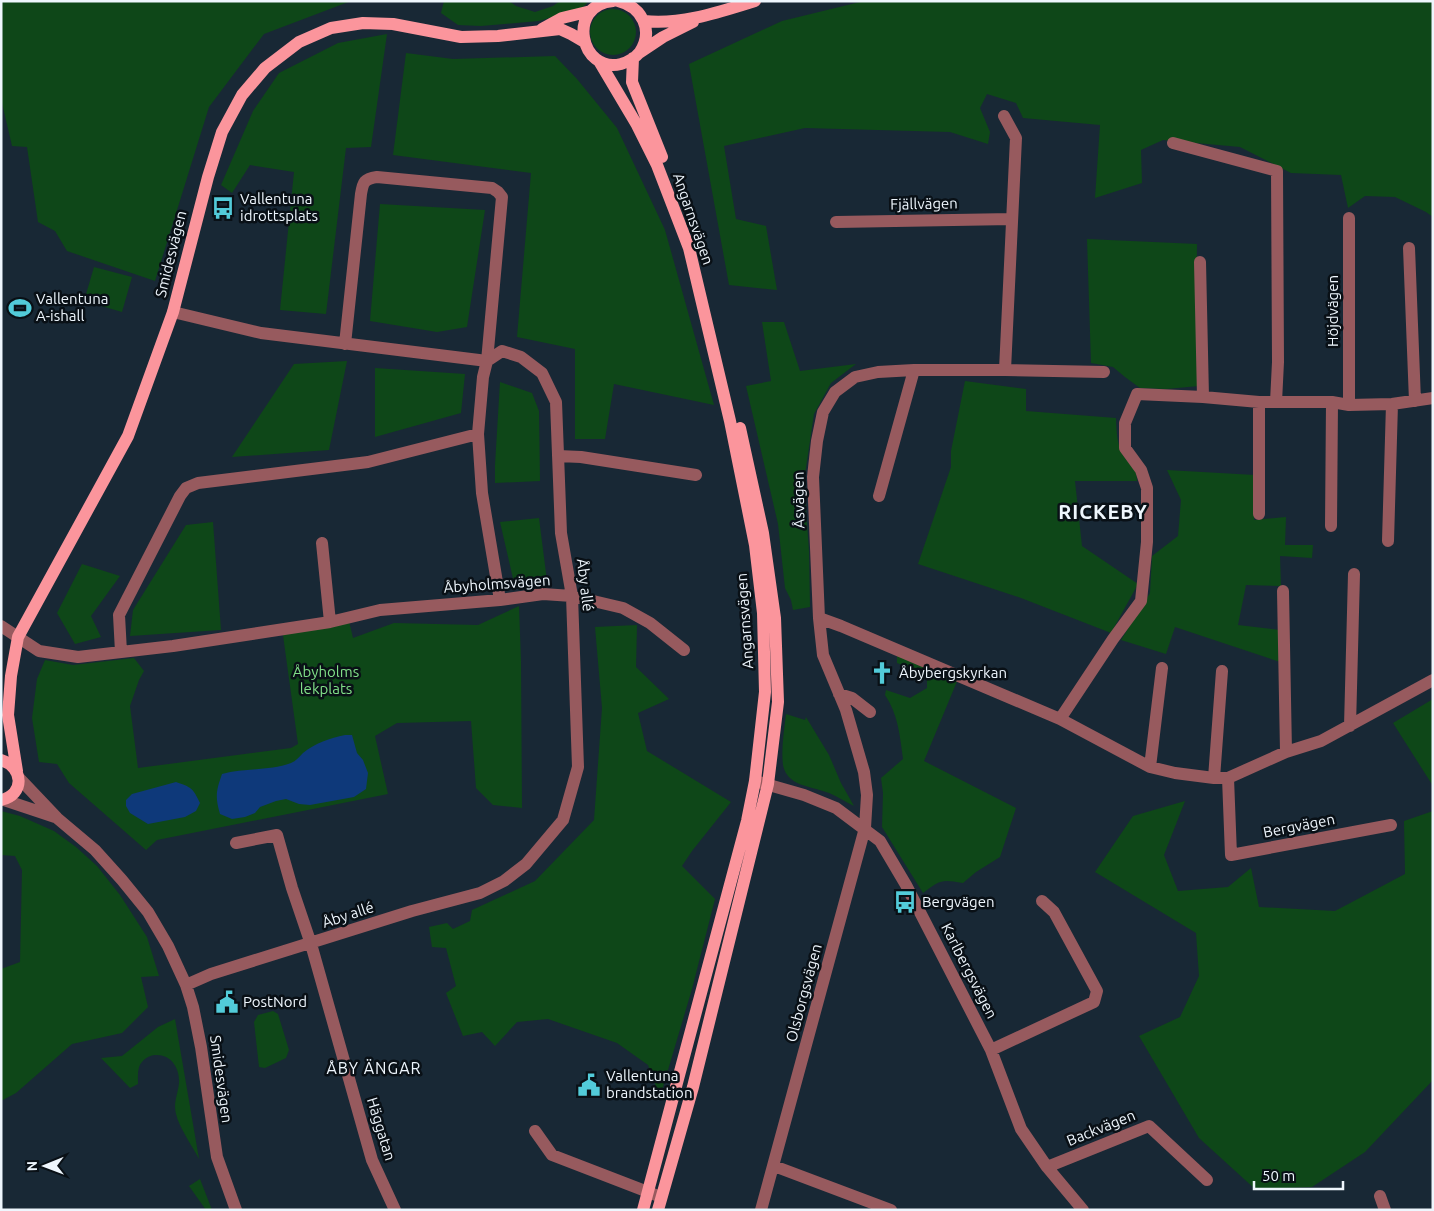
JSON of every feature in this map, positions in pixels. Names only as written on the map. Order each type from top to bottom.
[{"type":"main road","name":"Smidesvägen","points":[[538,31],[562,18],[613,1]]},
{"type":"main road","points":[[618,1],[626,3],[662,23],[708,15],[755,1]]},
{"type":"main road","points":[[584,41],[583,30],[585,21],[595,6]]},
{"type":"main road","name":"Angarnsvägen","points":[[638,11],[646,35],[644,44],[636,56],[632,82],[682,207],[706,289],[746,451],[763,533],[774,618],[778,702],[768,784],[692,1087],[660,1204]]},
{"type":"main road","points":[[599,61],[616,65],[636,56],[663,37],[708,15]]},
{"type":"main road","name":"Smidesvägen","points":[[8,715],[18,637],[128,436],[173,312],[208,177],[222,132],[242,95],[265,68],[299,42],[332,28],[364,23],[393,24],[462,36],[498,36],[560,30],[584,41]]},
{"type":"main road","name":"Angarnsvägen","points":[[584,41],[590,54],[599,61],[637,125],[657,165],[689,248],[730,421],[755,545],[763,613],[765,692],[755,781],[747,821],[643,1210]]},
{"type":"main road","points":[[1,734],[8,715]]},
{"type":"main road","points":[[2,800],[12,796],[18,788],[18,775],[8,715]]},
{"type":"main road","points":[[1,760],[6,761],[12,766],[18,775]]},
{"type":"street","points":[[1004,116],[1016,138],[1005,370]]},
{"type":"street","points":[[1173,144],[1278,171],[1278,362],[1276,402]]},
{"type":"street","points":[[345,344],[360,194],[363,183],[368,178],[377,177],[492,188],[498,192],[502,197],[478,434],[482,493],[500,600]]},
{"type":"street","name":"Höjdvägen","points":[[1349,405],[1350,218]]},
{"type":"street","name":"Fjällvägen","points":[[836,222],[1012,219]]},
{"type":"street","points":[[1278,244],[1286,247],[1286,362]]},
{"type":"street","points":[[1409,248],[1415,401]]},
{"type":"street","points":[[1200,262],[1203,397]]},
{"type":"street","points":[[173,312],[261,333],[486,361]]},
{"type":"street","name":"Åby allé","points":[[186,985],[211,974],[412,911],[480,893],[504,881],[526,864],[563,820],[578,767],[572,596],[561,533],[556,402],[542,372],[521,357],[502,351],[486,361]]},
{"type":"street","points":[[879,496],[914,370]]},
{"type":"street","name":"Åsvägen","points":[[865,828],[867,795],[864,772],[846,710],[823,655],[819,618],[813,477],[817,441],[823,412],[835,392],[855,377],[878,372],[1005,370],[1104,372]]},
{"type":"street","points":[[1060,719],[1113,639],[1141,601],[1147,542],[1147,488],[1141,470],[1125,448],[1125,423],[1137,394],[1259,402],[1332,402],[1349,405],[1392,404],[1433,398]]},
{"type":"street","points":[[1259,402],[1260,514]]},
{"type":"street","points":[[1331,526],[1332,402]]},
{"type":"street","points":[[1388,542],[1392,404]]},
{"type":"street","points":[[122,652],[119,615],[180,496],[186,488],[198,483],[368,462],[478,434]]},
{"type":"street","points":[[558,456],[581,457],[696,476]]},
{"type":"street","points":[[322,543],[330,622]]},
{"type":"street","points":[[1350,726],[1354,574]]},
{"type":"street","points":[[1283,591],[1286,752]]},
{"type":"street","name":"Åbyholmsvägen","points":[[1,626],[39,651],[78,657],[172,646],[330,622],[380,610],[500,600],[543,594],[572,596],[624,608],[650,623],[684,650]]},
{"type":"street","points":[[819,618],[1060,719],[1150,767],[1175,773],[1214,778],[1228,778],[1286,752],[1321,741],[1433,680]]},
{"type":"street","points":[[1150,767],[1162,668]]},
{"type":"street","points":[[1214,778],[1222,671]]},
{"type":"street","points":[[839,694],[852,698],[870,712]]},
{"type":"street","name":"Smidesvägen","points":[[18,775],[57,818],[95,850],[122,880],[148,912],[168,946],[186,985],[193,1007],[201,1047],[217,1157],[236,1210]]},
{"type":"street","name":"Bergvägen","points":[[1228,778],[1231,855],[1391,825]]},
{"type":"street","name":"Karlbergsvägen","points":[[755,781],[804,794],[836,808],[880,841],[906,885],[991,1050],[1021,1129],[1047,1167],[1083,1210]]},
{"type":"street","name":"Smidesvägen","points":[[2,800],[57,818]]},
{"type":"street","name":"Olsborgsvägen","points":[[761,1210],[865,828]]},
{"type":"street","name":"Åby allé","points":[[236,843],[276,835],[311,944]]},
{"type":"street","points":[[991,1050],[1094,1002],[1097,991],[1054,912],[1042,901]]},
{"type":"street","name":"Häggatan","points":[[311,944],[372,1160],[392,1208]]},
{"type":"street","name":"Backvägen","points":[[1047,1167],[1149,1126],[1207,1180]]},
{"type":"street","name":"Angarnsvägen","points":[[535,1131],[552,1155],[648,1192],[660,1204]]},
{"type":"street","points":[[774,1166],[891,1210]]},
{"type":"street","points":[[1380,1196],[1385,1210]]},
{"type":"green space","points":[[1,1],[351,1],[264,34],[209,107],[155,281],[67,251],[55,231],[38,222],[27,147],[12,146],[1,102]]},
{"type":"green space","points":[[444,1],[509,1],[516,6],[535,12],[553,6],[560,1],[589,1],[581,9],[539,21],[481,26],[458,25],[441,13]]},
{"type":"green space","points":[[864,1],[1433,1],[1433,217],[1395,197],[1365,196],[1348,208],[1341,175],[1291,173],[1240,147],[1163,140],[1141,150],[1142,183],[1095,198],[1100,125],[1023,118],[1016,103],[987,94],[980,108],[990,132],[988,144],[950,132],[805,128],[724,146],[736,219],[766,226],[777,290],[729,285],[689,64],[782,21]]},
{"type":"green space","points":[[608,9],[618,9],[630,15],[635,23],[635,41],[630,49],[622,54],[608,55],[600,52],[593,45],[590,37],[590,27],[593,19],[600,12]]},
{"type":"green space","points":[[387,34],[371,147],[346,148],[326,314],[280,310],[294,172],[250,165],[232,193],[221,185],[253,111],[279,73],[338,43]]},
{"type":"green space","points":[[406,53],[453,59],[555,56],[577,79],[617,128],[665,230],[714,405],[614,384],[605,439],[575,439],[575,349],[517,337],[531,173],[393,155]]},
{"type":"green space","points":[[380,204],[485,210],[467,327],[437,332],[370,321]]},
{"type":"green space","points":[[1087,239],[1197,244],[1196,334],[1199,386],[1166,389],[1140,388],[1113,367],[1091,363]]},
{"type":"green space","points":[[94,267],[132,277],[122,312],[84,301]]},
{"type":"green space","points":[[762,322],[784,322],[800,371],[856,364],[831,383],[814,414],[804,481],[809,551],[810,607],[793,610],[791,600],[785,588],[778,524],[746,386],[771,381]]},
{"type":"green space","points":[[347,361],[329,450],[232,457],[294,364]]},
{"type":"green space","points":[[375,368],[465,374],[461,413],[375,437]]},
{"type":"green space","points":[[965,381],[1026,389],[1026,411],[1116,418],[1117,434],[1122,453],[1136,470],[1137,481],[1075,481],[1082,546],[1138,584],[1111,633],[1021,598],[918,564],[951,467],[951,451]]},
{"type":"green space","points":[[500,382],[532,393],[539,411],[540,481],[495,483]]},
{"type":"green space","points":[[1167,470],[1255,475],[1254,520],[1286,517],[1285,545],[1313,545],[1312,558],[1280,556],[1281,586],[1246,585],[1238,625],[1280,630],[1280,662],[1175,627],[1166,654],[1121,640],[1150,593],[1152,556],[1178,536],[1181,500]]},
{"type":"green space","points":[[539,518],[547,581],[514,583],[500,522]]},
{"type":"green space","points":[[213,522],[221,630],[130,636],[133,610],[186,525]]},
{"type":"green space","points":[[82,564],[120,576],[91,616],[101,637],[75,644],[57,613]]},
{"type":"green space","name":"Åbyholms lekplats","points":[[519,606],[522,808],[493,805],[476,788],[471,721],[397,723],[375,736],[388,794],[157,840],[146,850],[69,783],[57,764],[39,762],[32,718],[37,679],[45,660],[73,665],[134,658],[144,671],[130,706],[138,768],[291,748],[298,744],[282,628],[348,617],[353,638],[394,623],[478,625]]},
{"type":"green space","points":[[637,625],[636,667],[669,699],[638,713],[647,751],[731,802],[682,866],[715,899],[692,989],[660,1097],[648,1065],[617,1043],[548,1019],[517,1022],[495,1046],[482,1032],[463,1036],[446,993],[456,986],[446,948],[432,947],[429,927],[447,923],[453,929],[470,921],[472,910],[535,881],[594,820],[602,708],[595,627]]},
{"type":"green space","points":[[897,652],[958,679],[924,761],[1016,808],[1000,857],[976,872],[963,883],[941,882],[933,885],[923,893],[882,827],[883,793],[881,778],[903,759],[898,726],[893,710],[885,695],[886,690],[910,698],[927,688],[927,680],[916,671],[897,663]]},
{"type":"green space","points":[[1433,699],[1433,786],[1393,723]]},
{"type":"green space","points":[[786,714],[805,720],[806,717],[829,755],[841,783],[854,806],[830,793],[800,784],[785,772],[782,759]]},
{"type":"green space","points":[[1185,801],[1164,855],[1178,891],[1228,887],[1251,868],[1259,907],[1335,911],[1405,874],[1404,821],[1433,811],[1433,1059],[1431,1061],[1433,1063],[1433,1080],[1365,1152],[1312,1187],[1255,1189],[1199,1138],[1139,1036],[1180,1017],[1199,976],[1196,933],[1095,872],[1133,816]]},
{"type":"green space","points":[[1,811],[20,816],[54,831],[97,866],[120,895],[147,937],[159,976],[141,977],[148,1007],[122,1033],[72,1044],[16,1093],[1,1101],[1,969],[20,962],[22,870],[15,856],[1,855]]},
{"type":"green space","points":[[273,1011],[278,1014],[289,1050],[286,1058],[265,1068],[259,1067],[254,1022],[258,1015]]},
{"type":"green space","points":[[175,1019],[199,1159],[183,1131],[176,1114],[175,1106],[179,1077],[176,1067],[170,1059],[161,1055],[148,1057],[140,1064],[138,1084],[130,1088],[101,1058],[122,1056],[158,1027]]},
{"type":"green space","points":[[200,1179],[212,1210],[206,1210],[189,1186]]},
{"type":"water","points":[[352,735],[357,753],[363,760],[368,773],[366,789],[354,797],[310,805],[299,804],[286,799],[260,807],[255,813],[245,817],[232,819],[220,814],[217,794],[222,774],[283,766],[296,760],[308,749],[328,739]]},
{"type":"water","points":[[176,782],[188,787],[195,794],[200,803],[196,811],[185,817],[148,824],[130,813],[126,806],[126,800],[132,794]]},
{"type":"place","name":"Vallentuna idrottsplats","points":[[223,208]]},
{"type":"place","name":"Vallentuna A-ishall","points":[[20,308]]},
{"type":"place","name":"Åbybergskyrkan","points":[[882,673]]},
{"type":"place","name":"Bergvägen","points":[[905,902]]},
{"type":"place","name":"PostNord","points":[[227,1002]]},
{"type":"place","name":"Vallentuna brandstation","points":[[589,1085]]},
{"type":"district","name":"RICKEBY","points":[[1103,512]]},
{"type":"district","name":"ÅBY ÄNGAR","points":[[374,1068]]}]
